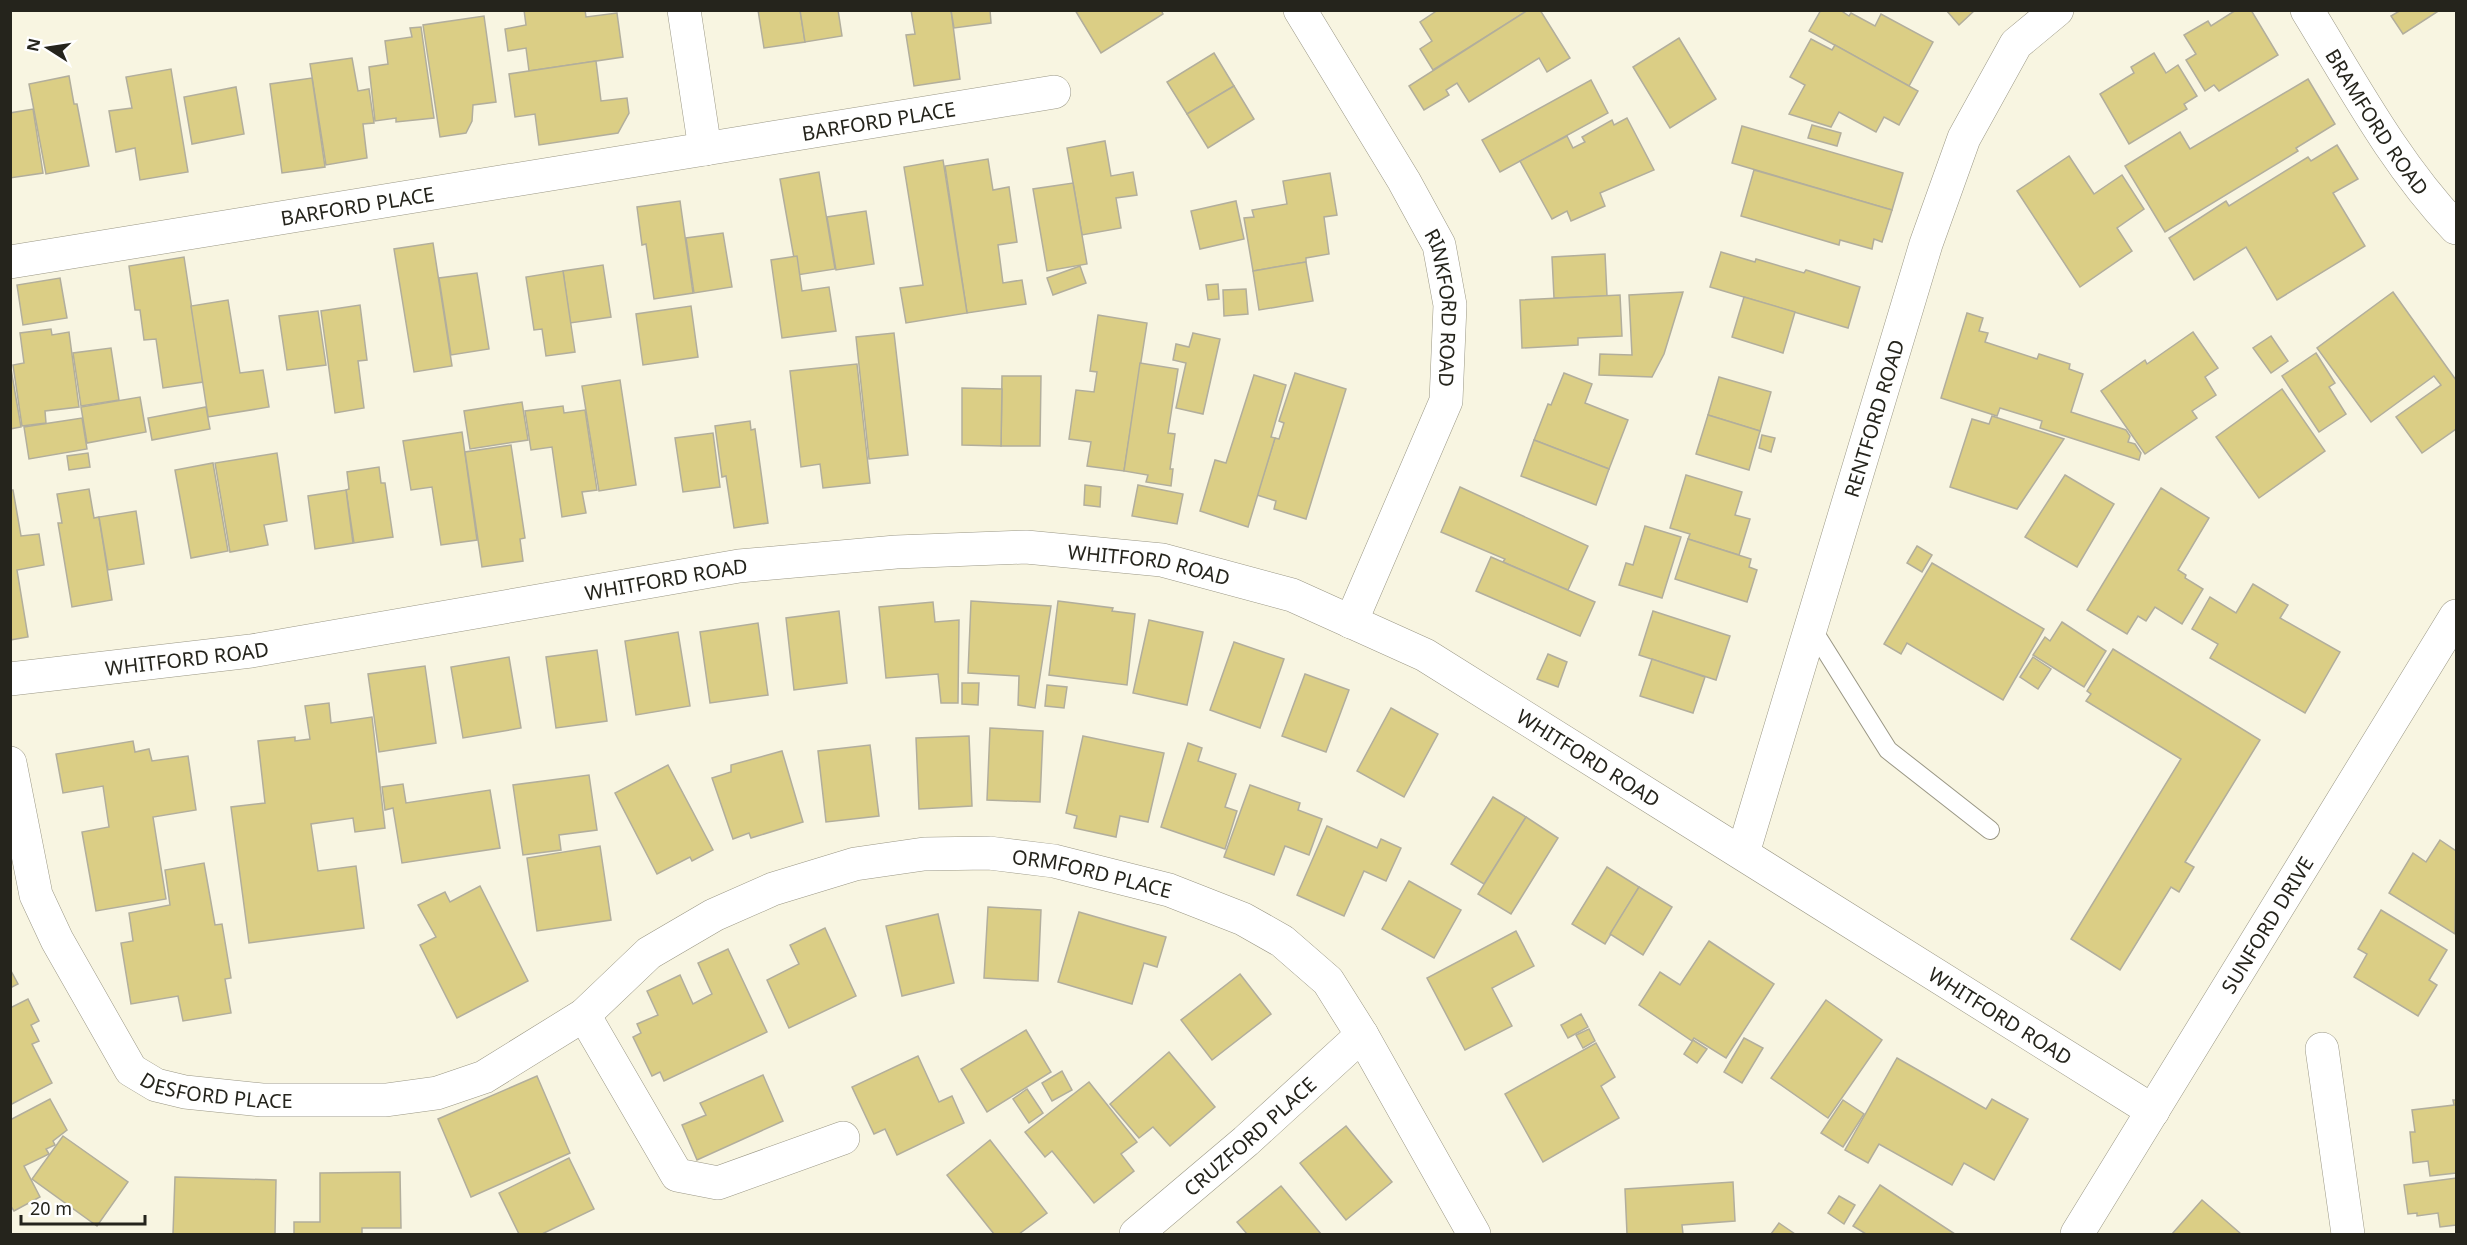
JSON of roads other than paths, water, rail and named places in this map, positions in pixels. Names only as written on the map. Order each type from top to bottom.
[{"type":"street","points":[[684,10],[705,149]]},
{"type":"street","name":"RINKFORD ROAD","points":[[1300,10],[1404,181],[1439,246],[1450,305],[1446,401],[1350,622]]},
{"type":"street","name":"RENTFORD ROAD","points":[[1743,853],[1926,244],[1964,138],[2016,44],[2057,10]]},
{"type":"street","name":"BRAMFORD ROAD","points":[[2307,10],[2397,157],[2436,206],[2457,228]]},
{"type":"street","name":"BARFORD PLACE","points":[[10,262],[1054,92]]},
{"type":"street","name":"WHITFORD ROAD","points":[[10,679],[251,651],[739,566],[896,552],[1026,547],[1162,560],[1292,595],[1425,655],[2153,1111]]},
{"type":"street","name":"SUNFORD DRIVE","points":[[2077,1234],[2457,616]]},
{"type":"street","name":"DESFORD PLACE","points":[[10,763],[24,840],[40,904],[57,940],[131,1070],[156,1085],[185,1092],[262,1100],[386,1100],[437,1093],[484,1077],[584,1015]]},
{"type":"street","name":"ORMFORD PLACE","points":[[584,1015],[649,953],[714,915],[773,889],[855,864],[924,854],[989,853],[1054,861],[1157,887],[1243,919],[1282,941],[1328,981],[1362,1035],[1474,1234]]},
{"type":"street","points":[[584,1015],[676,1175],[718,1183],[843,1138]]},
{"type":"street","name":"CRUZFORD PLACE","points":[[1136,1234],[1246,1141],[1362,1035]]},
{"type":"street","points":[[2322,1049],[2348,1234]]},
{"type":"lane","points":[[1811,627],[1888,750],[1990,830]]}]
